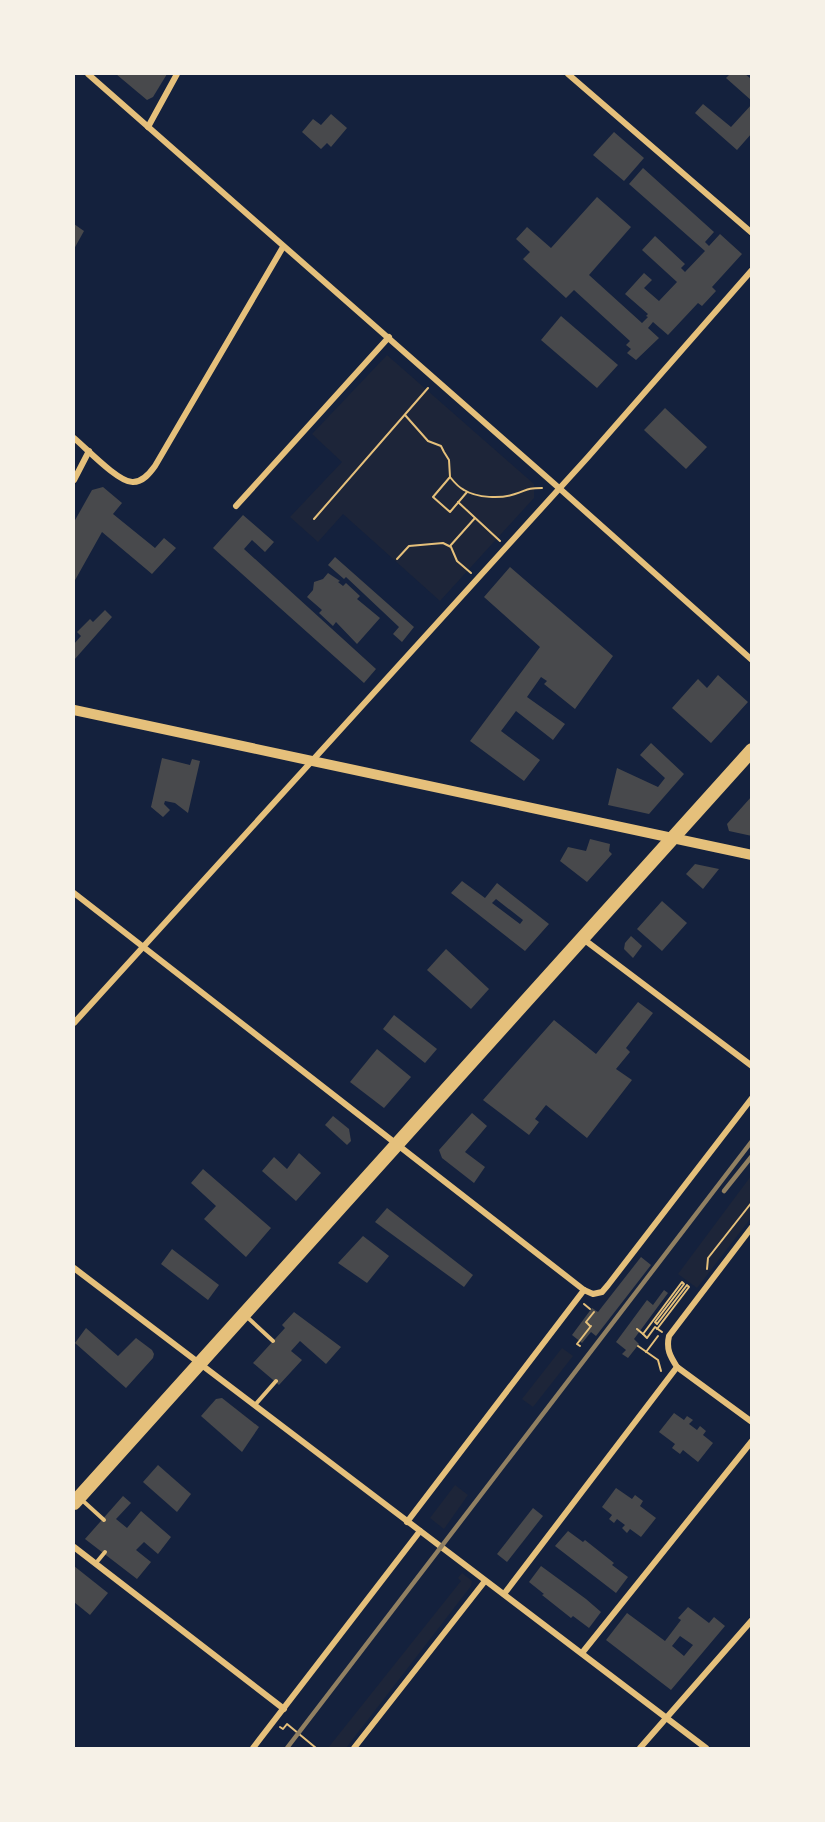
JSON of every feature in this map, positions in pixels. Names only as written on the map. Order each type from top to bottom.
[{"type":"main road","points":[[76,1500],[752,750]]},
{"type":"street","points":[[88,74],[560,488],[752,660]]},
{"type":"street","points":[[148,127],[177,74]]},
{"type":"street","points":[[568,74],[752,233]]},
{"type":"street","points":[[74,438],[129,482],[138,482],[145,478],[155,466],[283,247]]},
{"type":"street","points":[[74,1023],[560,488],[752,270]]},
{"type":"street","points":[[236,506],[389,338]]},
{"type":"street","points":[[74,480],[89,451]]},
{"type":"street","points":[[74,710],[752,855]]},
{"type":"street","points":[[74,893],[584,1290],[596,1294],[602,1292],[608,1285],[752,1098]]},
{"type":"street","points":[[581,938],[752,1066]]},
{"type":"street","points":[[752,1227],[669,1336],[670,1356],[677,1367],[752,1422]]},
{"type":"street","points":[[74,1268],[706,1749]]},
{"type":"street","points":[[407,1522],[584,1290]]},
{"type":"street","points":[[504,1594],[677,1367]]},
{"type":"street","points":[[582,1653],[752,1441]]},
{"type":"street","points":[[253,1749],[420,1531]]},
{"type":"street","points":[[74,1547],[284,1709]]},
{"type":"street","points":[[354,1749],[486,1581]]},
{"type":"street","points":[[640,1749],[752,1620]]},
{"type":"lane","points":[[243,1314],[273,1341]]},
{"type":"lane","points":[[255,1405],[276,1381]]},
{"type":"lane","points":[[76,1500],[104,1520]]},
{"type":"lane","points":[[95,1563],[105,1552]]},
{"type":"path","points":[[314,519],[436,379]]},
{"type":"path","points":[[405,415],[428,441],[441,446],[449,460],[450,477],[433,497],[450,512],[467,492]]},
{"type":"path","points":[[450,477],[467,492],[498,496],[514,494],[527,488],[560,488]]},
{"type":"path","points":[[458,502],[507,546]]},
{"type":"path","points":[[450,546],[475,518]]},
{"type":"path","points":[[397,559],[409,546],[443,543],[450,546],[457,561],[478,578]]},
{"type":"path","points":[[706,1273],[708,1258],[752,1202]]},
{"type":"path","points":[[643,1334],[682,1282],[684,1284],[655,1322],[657,1324],[687,1285],[689,1287],[657,1329]]},
{"type":"path","points":[[580,1346],[577,1344],[590,1326],[586,1322],[594,1312]]},
{"type":"path","points":[[646,1352],[674,1315]]},
{"type":"path","points":[[637,1329],[647,1338],[652,1330]]},
{"type":"path","points":[[638,1346],[658,1360],[661,1371],[670,1378]]},
{"type":"path","points":[[274,1722],[283,1730],[287,1724],[316,1749]]},
{"type":"shaded area","points":[[387,355],[534,484],[534,498],[440,601],[343,514],[318,542],[290,517],[342,462],[312,434]]},
{"type":"shaded area","points":[[751,1176],[751,1218],[697,1288],[678,1274]]},
{"type":"shaded area","points":[[562,1348],[573,1356],[533,1407],[522,1399]]},
{"type":"shaded area","points":[[455,1485],[468,1495],[444,1529],[430,1518]]},
{"type":"shaded area","points":[[462,1573],[472,1581],[471,1586],[346,1748],[328,1748],[461,1581],[458,1578]]},
{"type":"building","points":[[116,74],[167,74],[153,97],[147,100]]},
{"type":"building","points":[[730,74],[745,74],[750,78],[752,76],[752,101],[726,78]]},
{"type":"building","points":[[703,104],[731,127],[752,104],[752,133],[737,150],[695,113]]},
{"type":"building","points":[[331,114],[347,128],[331,147],[327,143],[321,149],[302,132],[313,119],[321,125]]},
{"type":"building","points":[[614,132],[644,158],[624,181],[593,155]]},
{"type":"building","points":[[643,168],[714,232],[705,242],[709,246],[720,234],[742,254],[712,287],[716,291],[702,306],[698,303],[668,335],[653,322],[648,328],[659,338],[636,360],[627,353],[631,349],[626,345],[630,341],[574,290],[566,298],[523,259],[530,252],[516,239],[527,227],[551,248],[597,197],[631,227],[589,275],[642,323],[648,314],[625,294],[644,273],[652,280],[644,288],[659,301],[677,282],[642,250],[655,236],[685,264],[681,268],[685,272],[705,251],[629,184]]},
{"type":"building","points":[[74,224],[84,231],[74,249]]},
{"type":"building","points":[[561,316],[618,365],[597,388],[541,340]]},
{"type":"building","points":[[665,408],[707,447],[686,469],[644,430]]},
{"type":"building","points":[[103,487],[122,503],[113,514],[155,548],[164,538],[176,548],[152,574],[102,532],[74,582],[74,522],[92,490]]},
{"type":"building","points":[[243,515],[274,542],[265,552],[252,540],[244,549],[376,669],[364,683],[213,548]]},
{"type":"building","points":[[335,557],[414,627],[402,642],[393,634],[399,627],[346,577],[344,579],[328,565]]},
{"type":"building","points":[[510,567],[613,656],[575,709],[544,684],[547,681],[541,677],[527,697],[565,724],[553,740],[516,711],[501,731],[540,760],[524,781],[470,741],[540,647],[484,597]]},
{"type":"building","points":[[328,573],[340,581],[338,582],[343,586],[346,583],[360,596],[357,599],[380,618],[357,644],[336,622],[333,626],[319,613],[322,610],[307,597],[313,590],[314,582],[323,579]]},
{"type":"building","points":[[105,610],[112,617],[74,660],[74,644],[81,636],[77,632],[90,619],[93,622]]},
{"type":"building","points":[[718,675],[748,702],[711,743],[672,708],[698,679],[707,688]]},
{"type":"building","points":[[651,743],[684,774],[649,814],[608,805],[617,768],[658,787],[665,778],[640,755]]},
{"type":"building","points":[[162,758],[190,765],[192,759],[200,761],[188,813],[175,803],[165,801],[164,804],[170,810],[163,817],[151,807]]},
{"type":"building","points":[[752,796],[752,836],[729,831],[727,824]]},
{"type":"building","points":[[590,839],[610,844],[609,851],[612,854],[587,882],[560,861],[568,847],[586,851]]},
{"type":"building","points":[[695,864],[719,869],[703,889],[686,874]]},
{"type":"building","points":[[462,881],[485,898],[497,883],[549,924],[525,951],[451,893]],"holes":[[[496,899],[523,920],[520,924],[492,903]]]},
{"type":"building","points":[[662,901],[687,923],[662,951],[637,929]]},
{"type":"building","points":[[631,936],[642,946],[633,958],[624,949],[625,943]]},
{"type":"building","points":[[446,949],[489,989],[471,1009],[427,970]]},
{"type":"building","points":[[638,1002],[653,1013],[626,1048],[630,1052],[616,1069],[632,1080],[587,1138],[546,1105],[535,1119],[539,1122],[529,1135],[483,1100],[554,1020],[596,1054]]},
{"type":"building","points":[[394,1015],[437,1049],[425,1063],[383,1029]]},
{"type":"building","points":[[377,1049],[411,1077],[384,1108],[350,1082]]},
{"type":"building","points":[[472,1113],[487,1126],[465,1152],[485,1167],[474,1183],[442,1158],[439,1150]]},
{"type":"building","points":[[333,1116],[349,1129],[351,1141],[347,1145],[325,1125]]},
{"type":"building","points":[[299,1153],[321,1173],[296,1201],[262,1171],[274,1157],[287,1169]]},
{"type":"building","points":[[203,1169],[271,1228],[246,1257],[204,1219],[216,1206],[191,1183]]},
{"type":"building","points":[[387,1208],[473,1275],[464,1287],[375,1222]]},
{"type":"building","points":[[363,1236],[389,1256],[367,1283],[338,1263]]},
{"type":"building","points":[[172,1249],[219,1285],[208,1300],[161,1264]]},
{"type":"building","points":[[641,1257],[651,1265],[596,1336],[591,1332],[582,1343],[572,1335],[592,1308],[598,1312]]},
{"type":"building","points":[[664,1290],[668,1293],[634,1339],[639,1344],[628,1358],[622,1354],[626,1350],[616,1342],[647,1300],[653,1305]]},
{"type":"building","points":[[294,1312],[341,1347],[326,1364],[300,1341],[291,1351],[302,1360],[279,1385],[253,1363],[285,1328],[282,1325]]},
{"type":"building","points":[[86,1328],[118,1356],[136,1338],[152,1350],[153,1358],[126,1388],[75,1343]]},
{"type":"building","points":[[222,1398],[259,1427],[242,1452],[201,1416],[216,1399]]},
{"type":"building","points":[[674,1413],[684,1420],[687,1416],[693,1420],[689,1424],[697,1430],[700,1426],[706,1431],[703,1435],[713,1443],[698,1462],[683,1450],[680,1454],[672,1448],[675,1444],[659,1432]]},
{"type":"building","points":[[158,1465],[191,1494],[177,1512],[143,1482]]},
{"type":"building","points":[[616,1488],[632,1499],[635,1495],[643,1501],[640,1506],[656,1518],[641,1537],[630,1529],[627,1533],[622,1528],[625,1525],[617,1519],[614,1523],[609,1519],[612,1515],[602,1507]]},
{"type":"building","points":[[123,1496],[131,1503],[116,1519],[127,1528],[141,1511],[171,1537],[158,1554],[144,1542],[136,1550],[151,1562],[137,1579],[85,1539]]},
{"type":"building","points":[[533,1508],[543,1516],[507,1562],[497,1554]]},
{"type":"building","points":[[568,1531],[583,1542],[585,1540],[628,1577],[616,1593],[555,1546]]},
{"type":"building","points":[[74,1566],[108,1593],[90,1615],[74,1602]]},
{"type":"building","points":[[541,1566],[601,1612],[589,1628],[573,1616],[571,1618],[529,1582]]},
{"type":"building","points":[[688,1607],[709,1623],[714,1617],[725,1626],[671,1690],[606,1640],[627,1613],[665,1641],[681,1620],[678,1618]],"holes":[[[680,1636],[693,1645],[684,1656],[672,1646]]]},
{"type":"railway","points":[[287,1748],[752,1141]]},
{"type":"railway","points":[[724,1191],[752,1156]]}]
